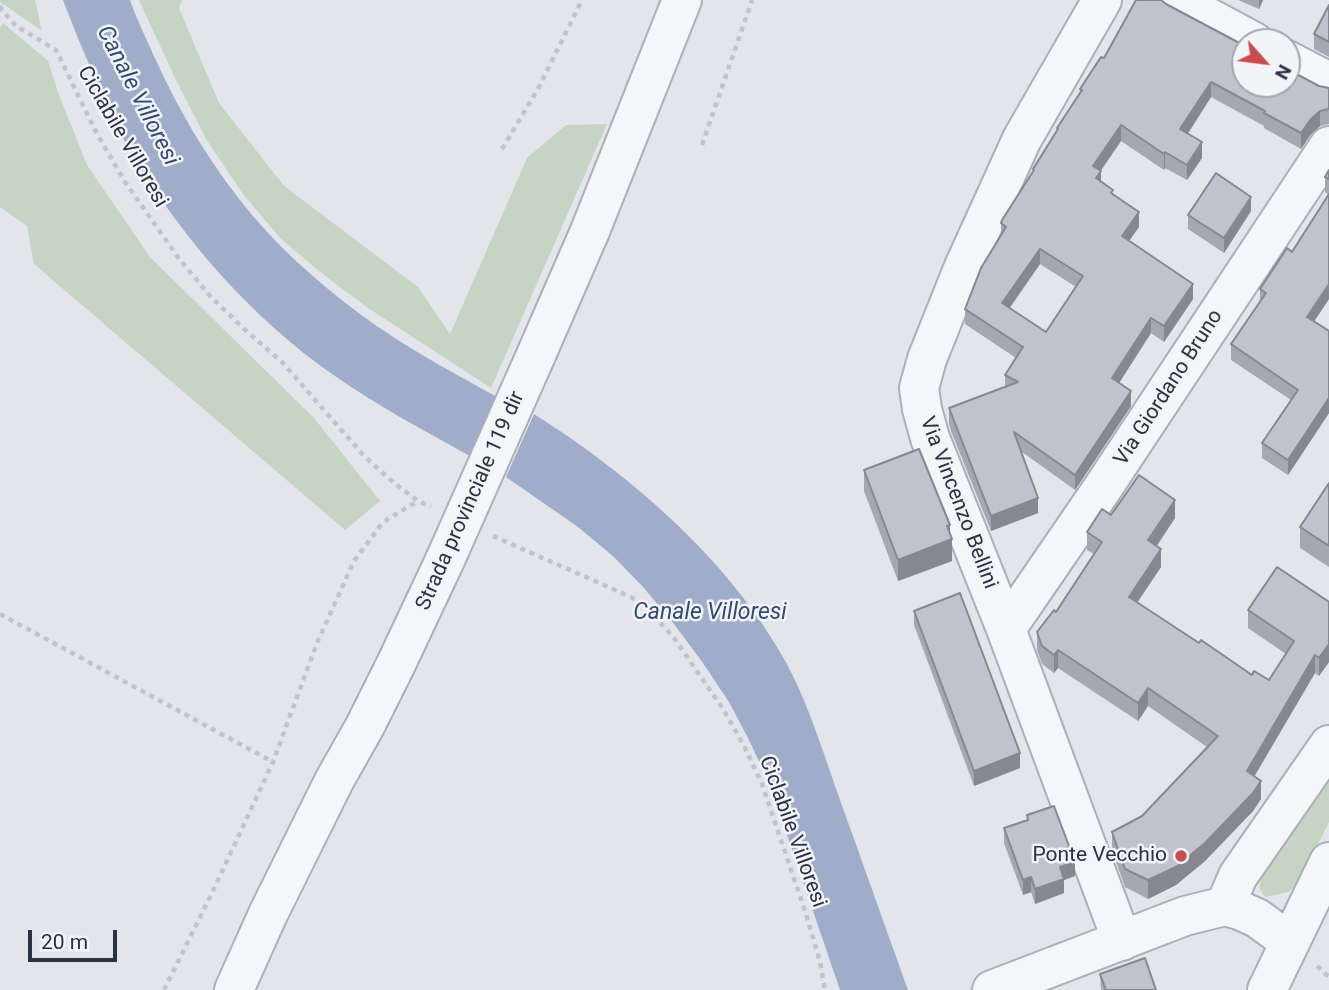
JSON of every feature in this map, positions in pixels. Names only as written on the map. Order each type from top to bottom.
[{"type":"street","name":"Strada provinciale 119 dir","points":[[234,990],[268,914],[390,676],[445,560],[595,218],[682,0]]},
{"type":"street","name":"Via Vincenzo Bellini","points":[[1102,0],[1022,139],[963,268],[927,359],[919,388],[930,438],[1006,629],[1122,941]]},
{"type":"street","points":[[1176,0],[1231,30]]},
{"type":"street","points":[[1301,67],[1329,82]]},
{"type":"street","name":"Via Giordano Bruno","points":[[1006,629],[1329,146]]},
{"type":"street","points":[[1225,906],[1250,857],[1329,745]]},
{"type":"street","points":[[1267,990],[1329,862]]},
{"type":"street","points":[[992,990],[1185,916],[1225,906],[1257,918],[1290,942]]},
{"type":"path","points":[[502,149],[538,89],[582,0]]},
{"type":"path","points":[[702,145],[752,0]]},
{"type":"path","name":"Ciclabile Villoresi","points":[[1,10],[16,26],[56,50],[96,132],[152,222],[210,296],[299,381]]},
{"type":"path","points":[[164,990],[273,762],[317,643],[354,561],[383,522],[418,501]]},
{"type":"path","name":"Ciclabile Villoresi","points":[[631,597],[648,608],[674,638],[717,699],[743,744],[762,784],[802,901],[820,962],[825,990]]},
{"type":"path","points":[[0,614],[273,762]]},
{"type":"green space","points":[[35,0],[42,31],[0,2]]},
{"type":"green space","points":[[139,0],[182,0],[179,8],[219,103],[284,186],[418,287],[450,334],[527,158],[566,125],[607,124],[491,388],[368,308],[280,238],[243,194],[206,139]]},
{"type":"green space","points":[[3,23],[48,61],[87,165],[150,257],[314,418],[380,501],[345,530],[34,264],[27,226],[0,207],[0,28]]},
{"type":"green space","points":[[1329,782],[1329,822],[1298,885],[1288,892],[1266,897],[1260,884],[1266,868]]},
{"type":"water","name":"Canale Villoresi","points":[[63,0],[130,0],[162,73],[192,130],[227,183],[267,232],[327,288],[376,326],[497,397],[470,456],[383,407],[332,374],[275,329],[223,277],[176,221],[132,155]]},
{"type":"water","name":"Canale Villoresi","points":[[534,414],[607,465],[677,524],[738,591],[765,628],[788,666],[810,715],[908,990],[840,990],[770,785],[729,702],[674,624],[614,557],[578,527],[506,477]]},
{"type":"pier","points":[[535,411],[504,480],[502,478]]},
{"type":"building","points":[[1136,0],[1161,0],[1231,39],[1231,93],[1211,82],[1180,129],[1202,142],[1187,165],[1165,152],[1164,154],[1121,125],[1093,166],[1101,171],[1096,178],[1113,190],[1111,193],[1139,212],[1122,236],[1193,284],[1164,326],[1151,318],[1112,378],[1131,391],[1075,475],[1014,432],[1038,498],[991,516],[949,408],[1018,382],[1005,375],[1023,347],[965,309],[981,268],[1006,227],[1001,223],[1002,220],[1101,57],[1104,58]],"holes":[[[1040,249],[1083,276],[1046,332],[1002,303]]]},
{"type":"building","points":[[1329,5],[1329,42],[1314,34]]},
{"type":"building","points":[[1301,76],[1329,88],[1329,109],[1320,111],[1301,133],[1264,113],[1265,111],[1241,98],[1301,98]]},
{"type":"building","points":[[1216,173],[1251,197],[1224,238],[1188,215]]},
{"type":"building","points":[[1329,194],[1329,284],[1307,317],[1329,331],[1329,398],[1288,460],[1262,443],[1298,390],[1231,344],[1266,293],[1260,289],[1287,248],[1292,252]]},
{"type":"building","points":[[919,449],[950,525],[947,526],[952,539],[898,560],[864,470]]},
{"type":"building","points":[[1139,475],[1175,500],[1148,540],[1161,549],[1129,597],[1199,643],[1201,640],[1252,675],[1254,671],[1269,680],[1294,641],[1248,610],[1277,567],[1329,602],[1329,644],[1319,658],[1315,655],[1247,771],[1261,781],[1253,793],[1205,843],[1176,867],[1148,880],[1125,869],[1112,832],[1142,816],[1218,736],[1148,688],[1138,703],[1058,650],[1054,655],[1042,646],[1037,632],[1054,610],[1056,612],[1102,542],[1087,532],[1102,509],[1111,515]]},
{"type":"building","points":[[1329,483],[1329,546],[1300,527]]},
{"type":"building","points":[[960,593],[1020,753],[974,771],[914,611]]},
{"type":"building","points":[[1054,806],[1075,862],[1060,867],[1064,879],[1035,889],[1031,877],[1023,880],[1004,828],[1028,820],[1027,815]]},
{"type":"building","points":[[1145,958],[1156,990],[1106,990],[1100,974]]},
{"type":"place","name":"Ponte Vecchio","points":[[1181,856]]}]
